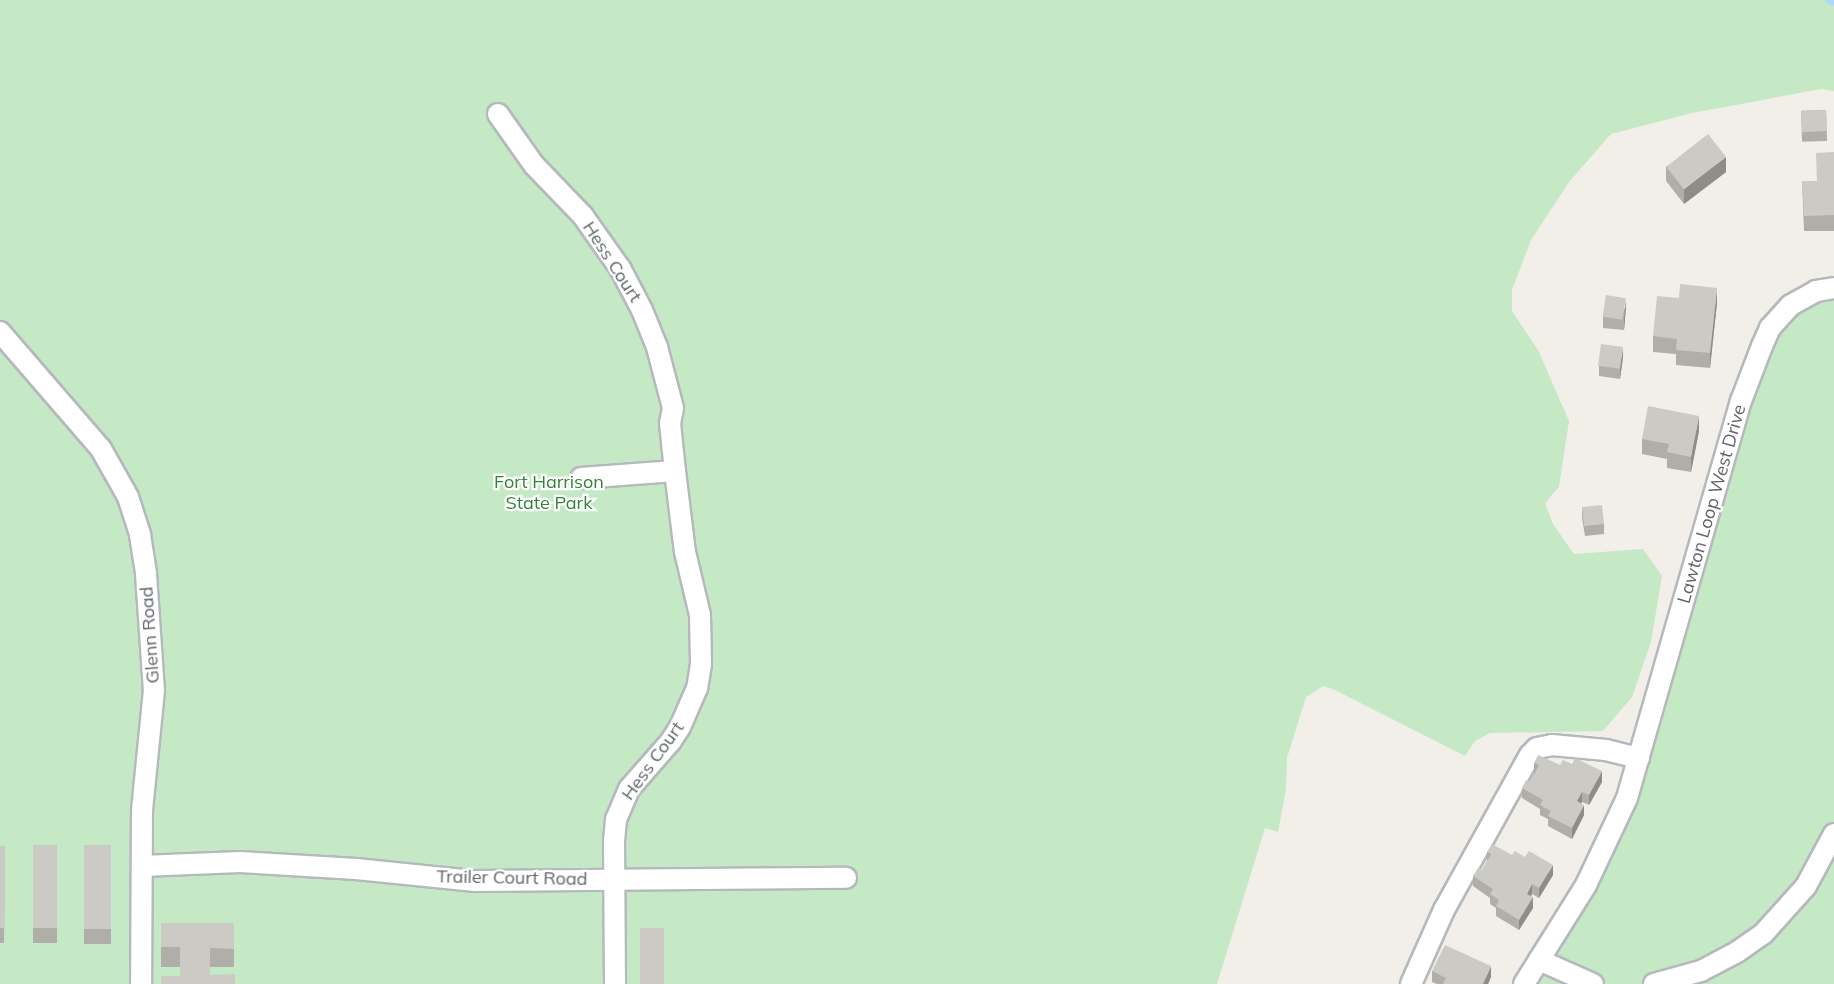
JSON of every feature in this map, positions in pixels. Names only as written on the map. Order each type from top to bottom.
[{"type":"street","name":"Hess Court","points":[[498,114],[534,165],[583,216],[602,242],[642,310],[657,346],[673,408],[669,423],[685,552],[702,624],[700,673],[691,704],[680,727],[656,760],[637,777],[622,801],[614,833],[615,984]]},
{"type":"street","name":"Lawton Loop West Drive","points":[[1524,984],[1570,912],[1608,842],[1627,798],[1754,364],[1770,328],[1784,311],[1807,295],[1834,288]]},
{"type":"street","name":"Glenn Road","points":[[0,332],[28,368],[91,435],[114,468],[136,520],[145,566],[154,690],[142,802],[141,984]]},
{"type":"street","points":[[581,478],[675,471]]},
{"type":"street","points":[[1411,984],[1444,910],[1530,755],[1537,748],[1552,745],[1606,750],[1639,758]]},
{"type":"street","points":[[1653,984],[1701,970],[1737,952],[1763,934],[1806,886],[1834,834]]},
{"type":"street","name":"Trailer Court Road","points":[[142,866],[240,862],[356,869],[456,881],[846,878]]},
{"type":"street","points":[[1539,960],[1593,984]]},
{"type":"green space","name":"Fort Harrison State Park","points":[[0,0],[1834,0],[1834,91],[1821,89],[1692,113],[1611,134],[1569,182],[1531,240],[1512,290],[1512,311],[1538,350],[1569,421],[1559,487],[1545,503],[1553,524],[1574,554],[1643,549],[1662,576],[1651,642],[1632,697],[1603,731],[1490,733],[1475,741],[1465,756],[1333,689],[1323,686],[1306,697],[1287,758],[1286,789],[1278,832],[1265,828],[1217,984],[0,984]]},
{"type":"green space","points":[[1834,288],[1834,984],[1524,984],[1608,842],[1770,328]]},
{"type":"building","points":[[1826,110],[1827,131],[1802,132],[1801,111]]},
{"type":"building","points":[[1708,134],[1726,157],[1684,189],[1666,167]]},
{"type":"building","points":[[1834,152],[1834,215],[1804,216],[1802,181],[1817,181],[1816,153]]},
{"type":"building","points":[[1680,284],[1717,288],[1710,353],[1676,350],[1677,339],[1653,336],[1657,296],[1679,298]]},
{"type":"building","points":[[1606,295],[1626,298],[1622,320],[1603,317]]},
{"type":"building","points":[[1601,344],[1623,347],[1620,369],[1598,366]]},
{"type":"building","points":[[1648,406],[1699,416],[1691,457],[1667,452],[1669,444],[1642,439]]},
{"type":"building","points":[[1602,505],[1604,524],[1584,526],[1582,507]]},
{"type":"building","points":[[1538,755],[1560,765],[1563,760],[1572,764],[1575,758],[1602,771],[1589,795],[1582,792],[1577,801],[1584,805],[1572,828],[1548,816],[1551,811],[1540,805],[1543,800],[1522,788],[1526,780],[1530,782],[1539,765],[1534,763]]},
{"type":"building","points":[[1492,844],[1512,855],[1515,851],[1525,857],[1529,851],[1553,865],[1539,888],[1532,884],[1527,894],[1533,897],[1519,920],[1496,906],[1499,900],[1490,894],[1493,889],[1473,876],[1478,868],[1482,870],[1491,854],[1487,852]]},
{"type":"building","points":[[33,845],[57,845],[57,928],[33,928]]},
{"type":"building","points":[[84,845],[111,845],[111,929],[84,929]]},
{"type":"building","points":[[0,846],[5,846],[4,928],[0,928]]},
{"type":"building","points":[[161,923],[234,923],[234,949],[210,948],[210,975],[235,974],[235,984],[161,984],[161,976],[180,976],[180,947],[161,947]]},
{"type":"building","points":[[640,928],[664,928],[664,984],[640,984]]},
{"type":"building","points":[[1445,945],[1491,966],[1483,984],[1443,984],[1446,978],[1432,971]]},
{"type":"waterway","points":[[1827,0],[1834,3]]}]
